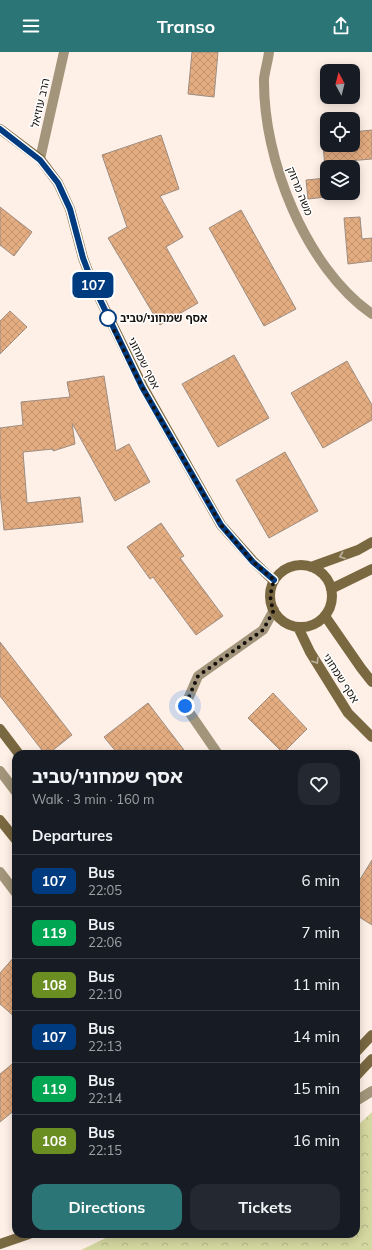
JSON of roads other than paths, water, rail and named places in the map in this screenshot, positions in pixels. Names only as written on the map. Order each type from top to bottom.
[{"type":"street","name":"הרב עוזיאל","points":[[40,160],[64,52]]},
{"type":"street","name":"משה מרזוק","points":[[269,52],[264,78],[269,138],[285,191],[306,235],[330,274],[356,303],[372,314]]},
{"type":"street","name":"אסף שמחוני","points":[[0,129],[40,160],[58,183],[68,202],[83,258],[94,287],[142,387],[221,525],[253,562],[274,580]]},
{"type":"street","points":[[311,567],[358,550],[372,542]]},
{"type":"street","points":[[300,565],[311,567],[320,572],[327,579],[331,589],[331,603],[325,616],[308,626],[298,626],[286,623],[277,615],[271,604],[270,592],[274,580],[281,572],[290,567],[300,565]]},
{"type":"street","points":[[331,589],[372,569]]},
{"type":"street","points":[[215,750],[185,706],[198,676],[263,630],[274,610]]},
{"type":"street","name":"אסף שמחוני","points":[[325,616],[372,682]]},
{"type":"street","name":"אסף שמחוני","points":[[298,626],[310,652],[348,713],[372,737]]},
{"type":"street","points":[[0,729],[16,750]]},
{"type":"street","points":[[0,771],[12,787]]},
{"type":"street","points":[[0,820],[12,835]]},
{"type":"street","points":[[0,872],[12,888]]},
{"type":"street","points":[[360,1048],[372,1035]]},
{"type":"street","points":[[360,1072],[372,1059]]},
{"type":"street","points":[[360,1098],[372,1091]]},
{"type":"street","points":[[0,1244],[17,1238]]},
{"type":"place","name":"אסף שמחוני/טביב","points":[[108,318]]}]
